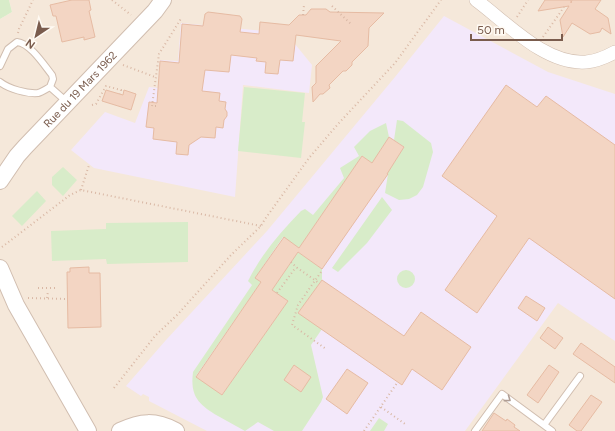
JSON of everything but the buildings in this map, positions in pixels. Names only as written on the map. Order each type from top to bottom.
[{"type":"street","name":"Rue du 19 Mars 1962","points":[[0,181],[17,156],[155,11],[163,0]]},
{"type":"street","points":[[476,0],[510,28],[537,46],[561,59],[578,62],[594,61],[615,52]]},
{"type":"street","points":[[0,268],[22,317],[85,426]]},
{"type":"street","points":[[120,431],[133,425],[152,423],[166,426],[176,431]]},
{"type":"lane","points":[[0,66],[8,49],[17,42],[26,45],[52,75],[53,79],[50,87],[42,92],[30,93],[4,85],[0,82]]},
{"type":"lane","points":[[50,87],[68,103]]},
{"type":"lane","points":[[544,425],[580,376]]},
{"type":"lane","points":[[475,431],[502,394],[552,431]]},
{"type":"path","points":[[17,42],[19,29],[33,0]]},
{"type":"path","points":[[112,0],[131,15]]},
{"type":"path","points":[[114,388],[155,336],[178,314],[231,255],[262,226],[265,219],[310,158],[338,124],[396,63],[441,0]]},
{"type":"path","points":[[510,28],[528,0]]},
{"type":"path","points":[[304,5],[304,15]]},
{"type":"path","points":[[332,6],[352,25]]},
{"type":"path","points":[[537,46],[550,25],[564,7]]},
{"type":"path","points":[[156,106],[152,106],[159,54],[182,18]]},
{"type":"path","points":[[120,64],[155,77]]},
{"type":"path","points":[[92,105],[96,104],[106,86],[121,90],[120,94]]},
{"type":"path","points":[[81,190],[89,165]]},
{"type":"path","points":[[2,247],[70,195],[81,190],[262,226]]},
{"type":"path","points":[[291,262],[319,283]]},
{"type":"path","points":[[277,293],[296,267]]},
{"type":"path","points":[[321,272],[298,304],[292,325],[326,349]]},
{"type":"path","points":[[38,288],[58,288]]},
{"type":"path","points":[[47,298],[48,291]]},
{"type":"path","points":[[24,300],[35,298],[68,299]]},
{"type":"path","points":[[364,431],[397,383]]},
{"type":"path","points":[[381,407],[405,424]]},
{"type":"shaded area","points":[[9,0],[615,0],[615,431],[0,431],[0,19],[12,12]]},
{"type":"shaded area","points":[[444,16],[548,72],[615,94],[615,341],[558,303],[465,431],[207,431],[149,401],[149,397],[143,394],[141,396],[126,386],[166,340],[267,231]]},
{"type":"shaded area","points":[[181,23],[286,33],[312,65],[309,93],[243,85],[235,197],[94,168],[71,150],[105,112],[135,123],[149,87],[158,88],[160,60],[178,61]]},
{"type":"green space","points":[[0,0],[9,0],[12,12],[0,19]]},
{"type":"green space","points":[[244,87],[305,93],[302,122],[305,122],[301,158],[238,151]]},
{"type":"green space","points":[[397,120],[403,121],[431,143],[433,152],[423,187],[417,195],[409,199],[399,200],[385,193],[388,174],[362,156],[299,248],[283,237],[255,278],[261,282],[196,376],[222,395],[288,301],[272,290],[298,252],[322,269],[322,280],[298,313],[322,329],[311,345],[323,397],[321,402],[302,431],[274,431],[258,422],[245,431],[218,416],[201,403],[194,393],[192,380],[193,372],[252,285],[248,281],[259,261],[272,244],[301,211],[305,209],[313,215],[344,178],[340,168],[359,156],[354,147],[370,131],[386,123],[389,137],[379,152],[394,163],[404,147],[394,140]]},
{"type":"green space","points":[[63,167],[77,180],[63,196],[52,185],[52,177]]},
{"type":"green space","points":[[37,191],[46,201],[22,226],[12,216]]},
{"type":"green space","points":[[382,197],[392,210],[367,243],[338,272],[332,268]]},
{"type":"green space","points":[[188,222],[188,262],[107,264],[106,259],[52,261],[51,231],[106,229],[106,223]]},
{"type":"green space","points":[[406,270],[412,273],[415,279],[412,285],[406,288],[400,285],[397,279],[400,273]]},
{"type":"green space","points":[[379,418],[388,424],[384,431],[370,431]]}]
